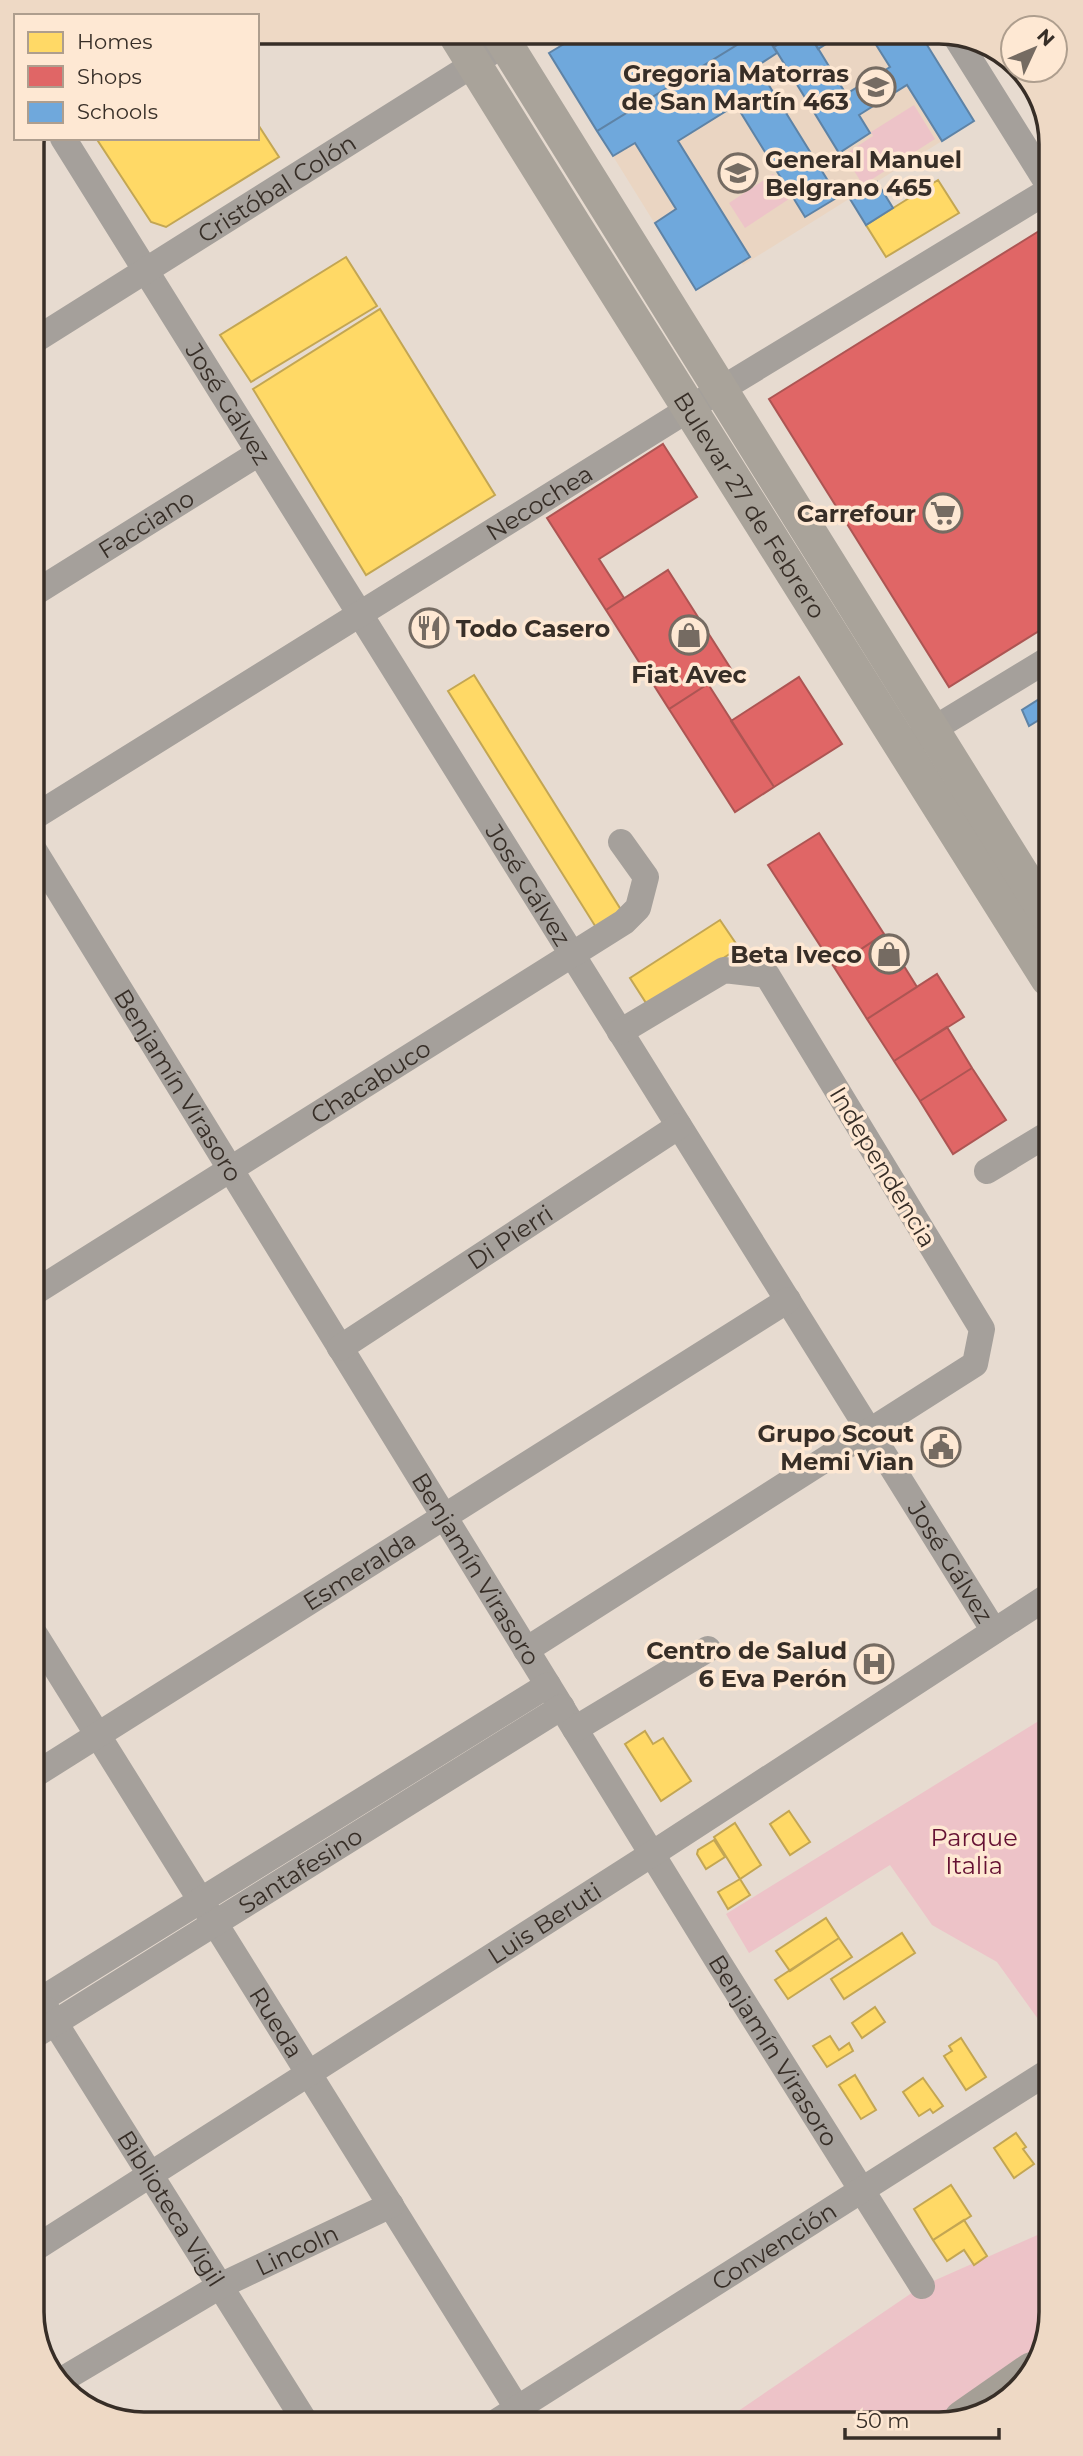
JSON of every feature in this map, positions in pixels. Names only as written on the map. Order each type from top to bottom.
[{"type":"main road","name":"Bulevar 27 de Febrero","points":[[462,44],[688,409],[917,738],[1039,904]]},
{"type":"main road","name":"Bulevar 27 de Febrero","points":[[513,44],[721,389],[917,738],[1039,962]]},
{"type":"street","name":"Cristóbal Colón","points":[[44,334],[474,64],[497,44]]},
{"type":"street","points":[[962,47],[1039,170]]},
{"type":"street","name":"José Gálvez","points":[[64,140],[994,1631]]},
{"type":"street","name":"Necochea","points":[[44,811],[688,409],[1039,196]]},
{"type":"street","name":"Facciano","points":[[44,587],[259,453]]},
{"type":"street","points":[[917,738],[1039,665]]},
{"type":"street","name":"Chacabuco","points":[[44,1286],[624,922],[638,908],[646,877],[621,842]]},
{"type":"street","name":"Benjamín Virasoro","points":[[44,866],[652,1854],[922,2286]]},
{"type":"street","name":"Independencia","points":[[620,1032],[724,970],[767,975],[982,1329],[975,1364],[869,1431]]},
{"type":"street","name":"Di Pierri","points":[[340,1348],[679,1126]]},
{"type":"street","points":[[987,1171],[1039,1139]]},
{"type":"street","name":"Esmeralda","points":[[44,1769],[788,1300]]},
{"type":"street","points":[[526,1650],[869,1431]]},
{"type":"street","name":"Luis Beruti","points":[[44,2242],[652,1854],[1039,1602]]},
{"type":"street","name":"Santafesino","points":[[46,2029],[214,1924],[568,1718],[708,1648]]},
{"type":"street","name":"Rueda","points":[[44,1649],[391,2206],[505,2412]]},
{"type":"street","name":"Santafesino","points":[[44,1995],[548,1685]]},
{"type":"street","name":"Biblioteca Vigil","points":[[46,2029],[150,2174],[299,2412]]},
{"type":"street","name":"Convención","points":[[512,2412],[1039,2078]]},
{"type":"street","name":"Lincoln","points":[[68,2376],[220,2286],[391,2206]]},
{"type":"shaded area","name":"General Manuel Belgrano 465","points":[[564,44],[926,44],[974,121],[743,265],[741,262],[696,290],[549,53]]},
{"type":"green space","points":[[914,105],[935,139],[863,185],[844,155],[873,136],[871,132]]},
{"type":"green space","points":[[773,174],[789,199],[745,228],[729,203]]},
{"type":"green space","name":"Parque Italia","points":[[1039,1721],[1039,2020],[997,1962],[932,1925],[890,1865],[749,1953],[726,1914]]},
{"type":"green space","points":[[1039,2234],[1037,2332],[1029,2357],[1005,2388],[972,2407],[940,2412],[737,2412],[922,2286]]},
{"type":"building: Homes","points":[[259,126],[279,157],[166,227],[151,222],[97,140],[259,140]]},
{"type":"building: Homes","points":[[938,180],[959,213],[886,257],[866,225]]},
{"type":"building: Homes","points":[[346,257],[377,306],[251,382],[220,335]]},
{"type":"building: Homes","points":[[380,309],[495,495],[366,575],[253,389]]},
{"type":"building: Homes","points":[[474,675],[623,913],[597,929],[448,691]]},
{"type":"building: Homes","points":[[720,920],[739,948],[648,1006],[630,978]]},
{"type":"building: Homes","points":[[645,1731],[653,1744],[663,1738],[691,1781],[661,1801],[625,1744]]},
{"type":"building: Homes","points":[[789,1811],[810,1842],[790,1855],[770,1824]]},
{"type":"building: Homes","points":[[735,1823],[761,1865],[740,1879],[714,1837]]},
{"type":"building: Homes","points":[[714,1840],[725,1857],[706,1869],[697,1854],[698,1850]]},
{"type":"building: Homes","points":[[740,1879],[750,1895],[728,1909],[718,1892]]},
{"type":"building: Homes","points":[[826,1918],[839,1938],[790,1971],[776,1951]]},
{"type":"building: Homes","points":[[902,1933],[915,1953],[844,1999],[831,1979]]},
{"type":"building: Homes","points":[[839,1938],[852,1957],[788,1999],[775,1980]]},
{"type":"building: Homes","points":[[875,2007],[885,2022],[862,2038],[852,2023]]},
{"type":"building: Homes","points":[[830,2036],[839,2050],[849,2043],[853,2051],[827,2067],[813,2046]]},
{"type":"building: Homes","points":[[961,2038],[986,2077],[966,2090],[944,2056],[952,2051],[949,2046]]},
{"type":"building: Homes","points":[[855,2075],[876,2110],[861,2119],[839,2085]]},
{"type":"building: Homes","points":[[923,2078],[943,2106],[933,2113],[930,2109],[919,2116],[903,2092]]},
{"type":"building: Homes","points":[[1016,2133],[1034,2164],[1014,2178],[994,2148]]},
{"type":"building: Homes","points":[[951,2185],[971,2216],[933,2240],[914,2209]]},
{"type":"building: Homes","points":[[964,2220],[987,2256],[974,2265],[964,2250],[947,2261],[933,2240]]},
{"type":"building: Shops","name":"Carrefour","points":[[1039,231],[1039,631],[949,687],[769,399]]},
{"type":"building: Shops","points":[[663,444],[697,497],[599,559],[624,598],[606,610],[547,518]]},
{"type":"building: Shops","points":[[668,570],[731,669],[669,709],[606,610]]},
{"type":"building: Shops","points":[[799,677],[842,744],[774,787],[731,721]]},
{"type":"building: Shops","points":[[708,684],[774,787],[735,812],[669,709]]},
{"type":"building: Shops","points":[[819,833],[884,934],[834,967],[768,865]]},
{"type":"building: Shops","points":[[884,934],[917,987],[867,1019],[834,967]]},
{"type":"building: Shops","points":[[937,974],[964,1017],[894,1061],[867,1019]]},
{"type":"building: Shops","points":[[947,1027],[972,1068],[920,1101],[894,1061]]},
{"type":"building: Shops","points":[[972,1068],[1006,1120],[953,1154],[920,1101]]},
{"type":"building: Schools","points":[[564,44],[738,44],[597,131],[549,53]]},
{"type":"building: Schools","points":[[738,44],[771,44],[777,53],[757,66],[838,197],[805,217],[736,105],[678,141],[750,257],[696,290],[655,223],[676,209],[635,143],[613,156],[597,131]]},
{"type":"building: Schools","points":[[779,44],[815,44],[846,94],[890,67],[876,44],[926,44],[974,121],[942,141],[907,85],[859,115],[870,133],[839,153],[774,47]]},
{"type":"building: Schools","points":[[877,182],[893,208],[866,225],[850,199]]},
{"type":"building: Schools","points":[[1039,699],[1039,720],[1029,726],[1022,710]]},
{"type":"place","name":"Gregoria Matorras de San Martín 463","points":[[876,87]]},
{"type":"place","name":"General Manuel Belgrano 465","points":[[738,173]]},
{"type":"place","name":"Carrefour","points":[[943,513]]},
{"type":"place","name":"Todo Casero","points":[[429,628]]},
{"type":"place","name":"Fiat Avec","points":[[689,635]]},
{"type":"place","name":"Beta Iveco","points":[[889,954]]},
{"type":"place","name":"Grupo Scout Memi Vian","points":[[941,1447]]},
{"type":"place","name":"Centro de Salud 6 Eva Perón","points":[[874,1664]]}]
